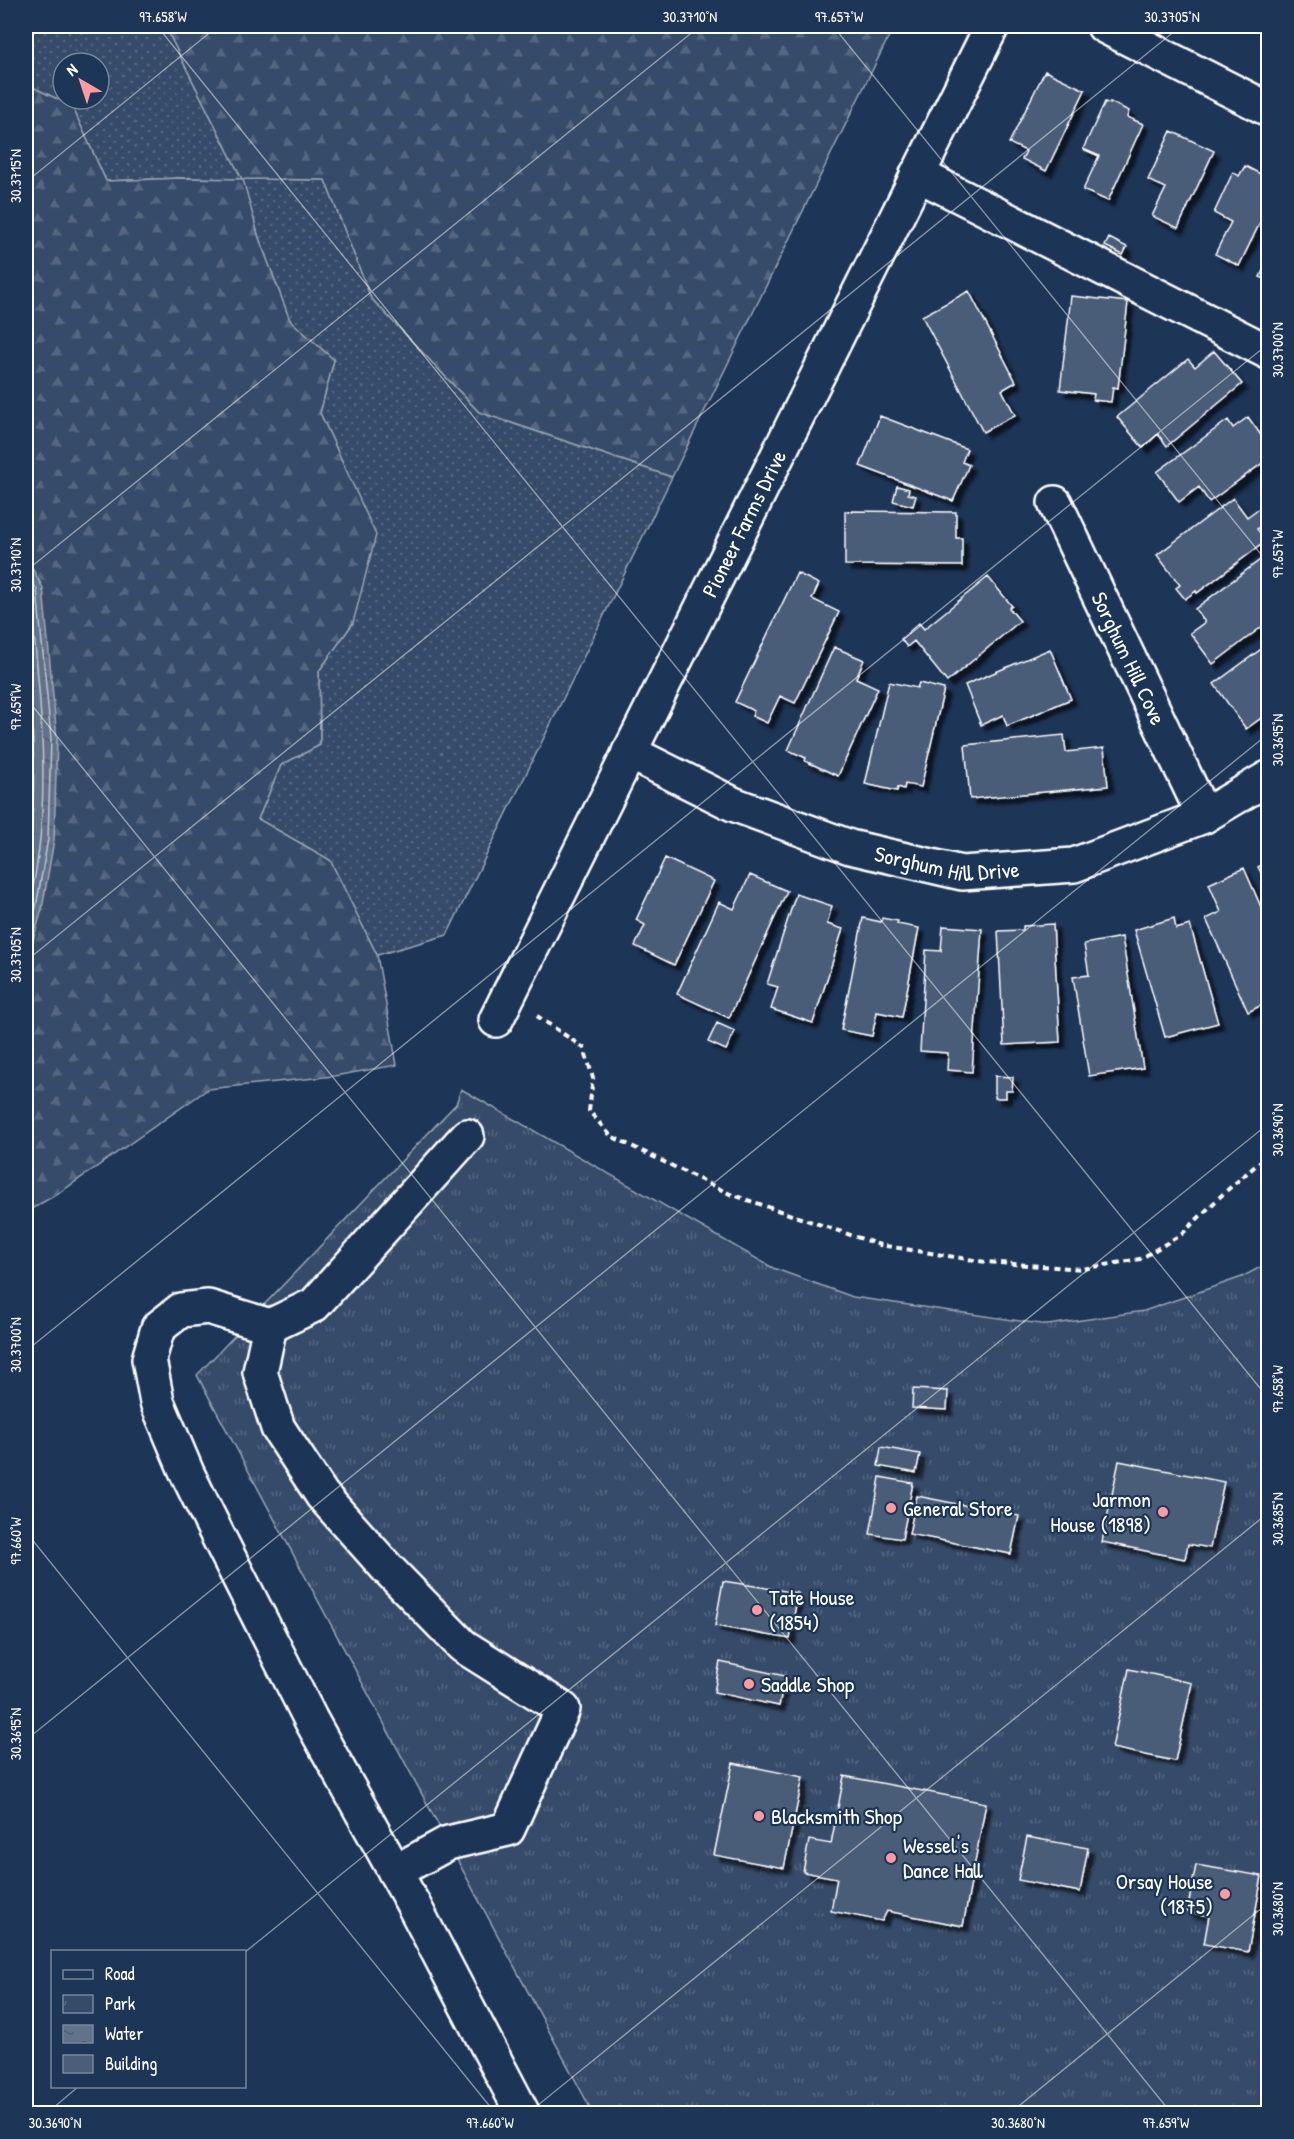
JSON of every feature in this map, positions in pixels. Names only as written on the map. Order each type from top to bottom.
[{"type":"street","name":"Pioneer Farms Drive","points":[[496,1020],[992,26]]},
{"type":"street","points":[[1104,26],[1269,109]]},
{"type":"street","points":[[917,174],[1269,352]]},
{"type":"street","name":"Sorghum Hill Cove","points":[[1054,503],[1204,816]]},
{"type":"street","name":"Sorghum Hill Drive","points":[[629,752],[734,804],[850,847],[962,873],[1074,864],[1204,816],[1269,778]]},
{"type":"street","points":[[467,1136],[314,1305],[270,1326],[208,1307],[181,1310],[158,1328],[149,1359],[157,1402],[216,1534],[311,1720],[395,1872],[523,2114]]},
{"type":"street","points":[[270,1326],[260,1372],[278,1428],[322,1496],[387,1568],[463,1646],[563,1709],[508,1829],[448,1843],[395,1872]]},
{"type":"path","points":[[534,1014],[584,1048],[593,1078],[589,1111],[611,1136],[730,1194],[880,1245],[986,1262],[1082,1269],[1140,1259],[1182,1234],[1269,1155]]},
{"type":"green space","points":[[26,26],[165,26],[242,179],[181,178],[106,181],[74,111],[111,111],[111,51],[51,51],[51,96],[26,84]]},
{"type":"green space","points":[[165,26],[894,26],[672,477],[479,412],[371,298],[325,180],[243,179],[259,238],[290,320],[334,360],[320,413],[376,535],[353,623],[319,671],[320,745],[281,765],[258,819],[330,860],[377,955],[397,1065],[334,1076],[208,1089],[59,1193],[26,1212],[26,84],[51,96],[51,111],[74,111],[106,181],[181,178],[242,179]]},
{"type":"green space","points":[[242,179],[325,180],[371,298],[479,412],[672,477],[447,935],[377,955],[330,860],[258,819],[281,765],[320,745],[319,671],[353,623],[343,463],[320,413],[334,360],[290,321],[259,238]]},
{"type":"green space","points":[[461,1089],[773,1268],[853,1297],[1048,1325],[1144,1311],[1242,1277],[1268,1263],[1268,2113],[593,2113],[197,1375],[456,1104]]},
{"type":"water","points":[[26,557],[43,588],[57,739],[54,840],[42,909],[26,965]]},
{"type":"building","points":[[1045,71],[1085,90],[1046,171],[1022,159],[1026,151],[1009,143]]},
{"type":"building","points":[[1105,102],[1129,111],[1127,117],[1143,124],[1108,201],[1083,190],[1099,156],[1083,149]]},
{"type":"building","points":[[1171,131],[1214,151],[1178,228],[1152,216],[1166,188],[1148,180]]},
{"type":"building","points":[[1245,166],[1268,178],[1268,206],[1239,266],[1215,254],[1231,222],[1214,213],[1233,172],[1239,176]]},
{"type":"building","points":[[1109,238],[1127,247],[1123,255],[1105,246]]},
{"type":"building","points":[[1268,259],[1268,280],[1260,277]]},
{"type":"building","points":[[969,291],[1016,382],[1002,390],[1015,415],[983,432],[922,316]]},
{"type":"building","points":[[1071,296],[1128,302],[1118,388],[1113,387],[1111,402],[1093,400],[1094,394],[1060,390]]},
{"type":"building","points":[[1214,351],[1242,384],[1167,446],[1158,434],[1143,448],[1117,417],[1188,359],[1195,367]]},
{"type":"building","points":[[880,416],[967,449],[962,462],[969,465],[953,501],[860,466]]},
{"type":"building","points":[[1248,417],[1268,445],[1268,459],[1209,502],[1199,487],[1179,502],[1157,472],[1228,420],[1233,428]]},
{"type":"building","points":[[897,486],[909,489],[908,494],[916,496],[913,506],[893,501]]},
{"type":"building","points":[[1233,498],[1247,517],[1258,509],[1267,521],[1257,529],[1266,541],[1197,593],[1196,591],[1185,599],[1176,588],[1180,585],[1157,555]]},
{"type":"building","points":[[845,511],[956,512],[956,538],[962,538],[962,566],[845,565]]},
{"type":"building","points":[[1268,554],[1268,622],[1213,664],[1190,633],[1205,622],[1195,609]]},
{"type":"building","points":[[797,573],[819,584],[812,599],[839,612],[795,703],[780,696],[767,723],[752,716],[754,711],[735,702]]},
{"type":"building","points":[[988,577],[1012,606],[1009,608],[1020,621],[947,682],[914,641],[907,647],[901,639],[919,623],[924,629]]},
{"type":"building","points":[[1268,644],[1268,713],[1246,729],[1214,684]]},
{"type":"building","points":[[834,647],[864,660],[856,678],[878,688],[838,776],[805,761],[806,758],[788,750]]},
{"type":"building","points":[[1050,649],[1071,699],[1007,726],[1003,715],[981,725],[965,685]]},
{"type":"building","points":[[889,682],[917,688],[919,683],[944,689],[921,787],[905,784],[904,789],[898,787],[897,791],[865,784]]},
{"type":"building","points":[[1064,735],[1066,752],[1104,748],[1108,786],[970,799],[965,745]]},
{"type":"building","points":[[665,858],[714,881],[674,965],[635,946],[645,925],[636,920]]},
{"type":"building","points":[[1268,861],[1268,885],[1258,867]]},
{"type":"building","points":[[1244,868],[1268,923],[1268,1002],[1248,1012],[1206,919],[1221,912],[1209,884]]},
{"type":"building","points":[[750,875],[787,891],[729,1018],[677,994],[719,902],[734,909]]},
{"type":"building","points":[[796,894],[832,906],[827,924],[843,929],[813,1023],[771,1009],[778,987],[767,984]]},
{"type":"building","points":[[863,918],[881,922],[882,918],[898,921],[897,924],[919,928],[902,1017],[877,1012],[872,1036],[841,1030]]},
{"type":"building","points":[[1174,918],[1176,929],[1190,925],[1218,1023],[1165,1037],[1134,930]]},
{"type":"building","points":[[1053,924],[1060,1042],[1004,1045],[998,931],[1023,930],[1023,926]]},
{"type":"building","points":[[943,926],[982,929],[972,1072],[947,1070],[948,1053],[920,1051],[926,950],[941,951]]},
{"type":"building","points":[[1122,937],[1143,1068],[1089,1076],[1073,977],[1089,975],[1084,944]]},
{"type":"building","points":[[717,1023],[735,1031],[726,1050],[708,1042]]},
{"type":"building","points":[[995,1076],[1013,1077],[1012,1091],[1006,1091],[1006,1098],[995,1098]]},
{"type":"building","points":[[913,1389],[948,1391],[947,1410],[912,1408]]},
{"type":"building","points":[[881,1447],[920,1454],[916,1473],[878,1466]]},
{"type":"building","name":"Jarmon House (1898)","points":[[1119,1461],[1224,1482],[1210,1548],[1188,1544],[1185,1559],[1102,1542]]},
{"type":"building","name":"General Store","points":[[880,1477],[913,1483],[902,1539],[870,1534]]},
{"type":"building","points":[[917,1496],[1019,1516],[1011,1554],[909,1534]]},
{"type":"building","name":"Tate House (1854)","points":[[723,1581],[798,1593],[790,1639],[715,1626]]},
{"type":"building","name":"Saddle Shop","points":[[720,1662],[785,1676],[779,1706],[714,1692]]},
{"type":"building","points":[[1129,1669],[1192,1683],[1175,1761],[1112,1748]]},
{"type":"building","name":"Blacksmith Shop","points":[[733,1763],[803,1777],[784,1868],[714,1855]]},
{"type":"building","name":"Wessel's Dance Hall","points":[[844,1776],[986,1803],[963,1926],[887,1911],[882,1921],[831,1911],[837,1878],[803,1872],[809,1840],[831,1844]]},
{"type":"building","points":[[1027,1837],[1088,1848],[1080,1892],[1018,1880]]},
{"type":"building","name":"Orsay House (1875)","points":[[1196,1865],[1262,1876],[1248,1952],[1204,1944],[1209,1916],[1187,1912]]},
{"type":"place","name":"General Store","points":[[891,1508]]},
{"type":"place","name":"Jarmon House (1898)","points":[[1163,1512]]},
{"type":"place","name":"Tate House (1854)","points":[[757,1610]]},
{"type":"place","name":"Saddle Shop","points":[[749,1684]]},
{"type":"place","name":"Blacksmith Shop","points":[[759,1816]]},
{"type":"place","name":"Wessel's Dance Hall","points":[[891,1858]]},
{"type":"place","name":"Orsay House (1875)","points":[[1225,1894]]}]
